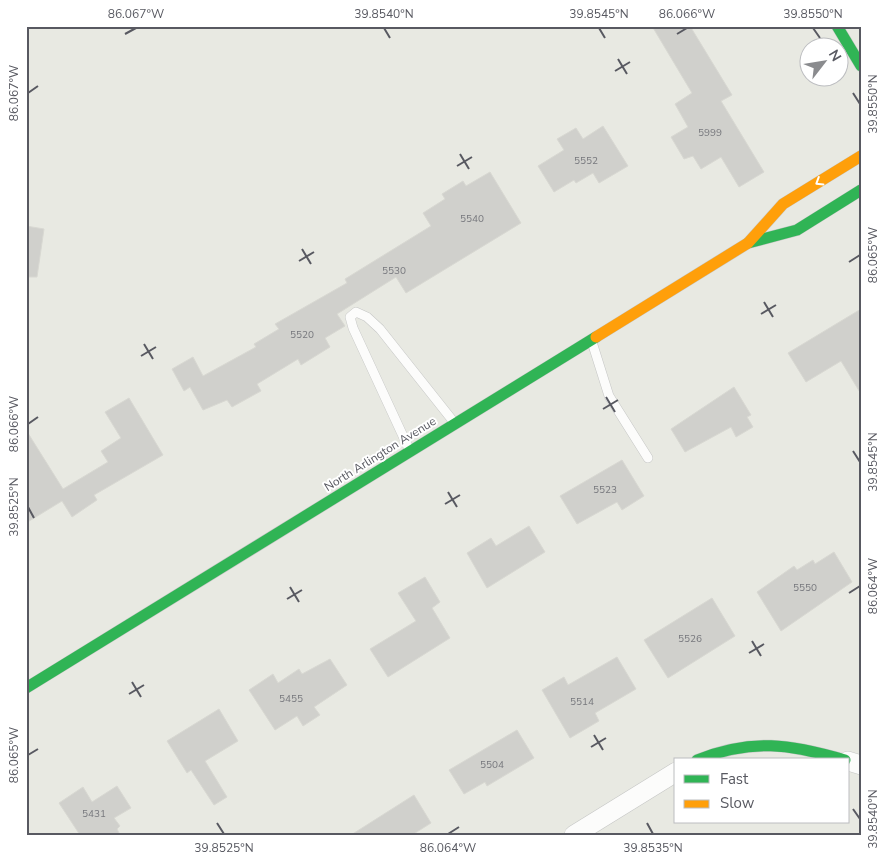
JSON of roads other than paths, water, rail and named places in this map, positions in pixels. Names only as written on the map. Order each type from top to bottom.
[{"type":"main road","points":[[837,26],[861,66]]},
{"type":"main road","name":"North Arlington Avenue","points":[[26,688],[748,243],[783,204],[861,156]]},
{"type":"main road","name":"North Arlington Avenue","points":[[748,243],[797,230],[861,190]]},
{"type":"main road","points":[[702,758],[730,748],[772,743],[803,747],[839,758]]},
{"type":"street","points":[[574,835],[674,773]]},
{"type":"lane","points":[[410,451],[353,328],[350,318],[356,312],[367,316],[380,329],[455,423]]},
{"type":"lane","points":[[591,340],[609,396],[648,458]]}]
